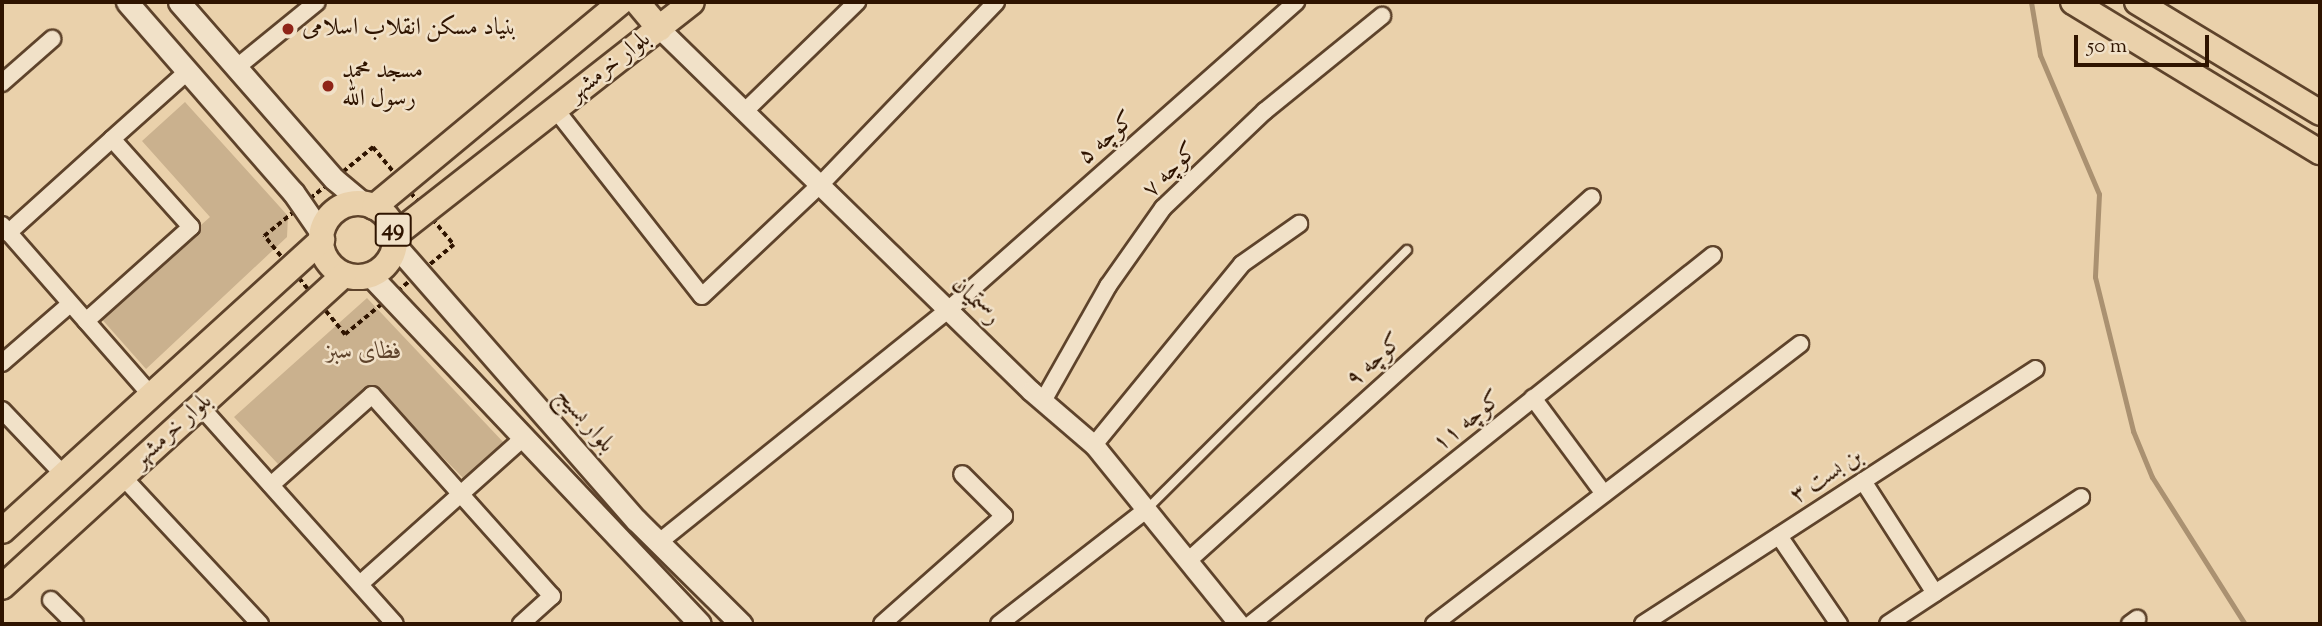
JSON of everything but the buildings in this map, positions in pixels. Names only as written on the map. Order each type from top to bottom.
[{"type":"main road","points":[[127,2],[302,205],[322,237],[328,261],[344,275]]},
{"type":"main road","name":"بلوار خرمشهر","points":[[369,205],[403,183],[621,2]]},
{"type":"main road","points":[[637,2],[660,29]]},
{"type":"main road","name":"بلوار خرمشهر","points":[[395,240],[426,211],[692,2]]},
{"type":"main road","points":[[2073,2],[2320,152]]},
{"type":"main road","points":[[2137,2],[2320,113]]},
{"type":"main road","name":"49","points":[[186,4],[236,68],[334,179],[384,214],[395,240],[387,264],[370,275],[344,275]]},
{"type":"main road","name":"49","points":[[322,237],[342,207],[369,205]]},
{"type":"main road","name":"بلوار خرمشهر","points":[[2,531],[322,237]]},
{"type":"main road","name":"بلوار بسیج","points":[[395,240],[419,274],[658,543],[739,624]]},
{"type":"main road","name":"بلوار خرمشهر","points":[[2,587],[344,275]]},
{"type":"main road","name":"49","points":[[370,275],[522,439],[700,624]]},
{"type":"main road","points":[[37,500],[66,529]]},
{"type":"street","points":[[236,68],[317,2]]},
{"type":"street","points":[[744,112],[857,2]]},
{"type":"street","points":[[556,110],[702,296],[822,183],[996,2]]},
{"type":"street","name":"کوچه ۵","points":[[658,543],[948,310],[1296,2]]},
{"type":"street","name":"کوچه ۷","points":[[1043,401],[1108,286],[1163,208],[1265,111],[1382,16]]},
{"type":"street","name":"رستمیان","points":[[660,29],[744,112],[822,183],[948,310],[1043,401],[1094,445],[1239,624]]},
{"type":"street","points":[[2,83],[52,39]]},
{"type":"street","points":[[151,395],[5,229],[188,71]]},
{"type":"street","points":[[86,321],[191,227],[112,139]]},
{"type":"street","name":"کوچه ۹","points":[[1189,560],[1592,197]]},
{"type":"street","points":[[1094,445],[1242,264],[1299,224]]},
{"type":"street","name":"کوچه ۱۱","points":[[1251,624],[1713,255]]},
{"type":"street","points":[[2,363],[71,304]]},
{"type":"street","points":[[1434,624],[1800,344]]},
{"type":"street","name":"بن بست ۳","points":[[1643,624],[2036,369]]},
{"type":"street","points":[[271,485],[372,395],[552,596],[521,624]]},
{"type":"street","points":[[1533,398],[1604,494]]},
{"type":"street","points":[[200,406],[395,624]]},
{"type":"street","points":[[2,410],[64,475]]},
{"type":"street","points":[[360,584],[522,439]]},
{"type":"street","points":[[882,624],[1004,516],[962,474]]},
{"type":"street","points":[[123,477],[260,624]]},
{"type":"street","points":[[1863,481],[1935,593]]},
{"type":"street","points":[[1888,624],[2081,497]]},
{"type":"street","points":[[999,624],[1147,509]]},
{"type":"street","points":[[1779,536],[1839,624]]},
{"type":"street","points":[[51,600],[75,624]]},
{"type":"lane","points":[[1147,509],[1407,250]]},
{"type":"path","points":[[373,147],[454,245],[345,335],[264,236],[334,179],[373,147]]},
{"type":"green space","points":[[185,102],[288,216],[287,237],[146,369],[99,316],[210,217],[142,141]]},
{"type":"green space","name":"فظای سبز","points":[[367,298],[506,445],[464,479],[376,389],[278,464],[234,417]]},
{"type":"waterway","points":[[2031,2],[2040,55],[2099,194],[2095,277],[2133,431],[2152,477],[2245,624]]},
{"type":"place","name":"بنیاد مسکن انقلاب اسلامی","points":[[288,29]]},
{"type":"place","name":"مسجد محمد رسول الله","points":[[328,86]]}]
